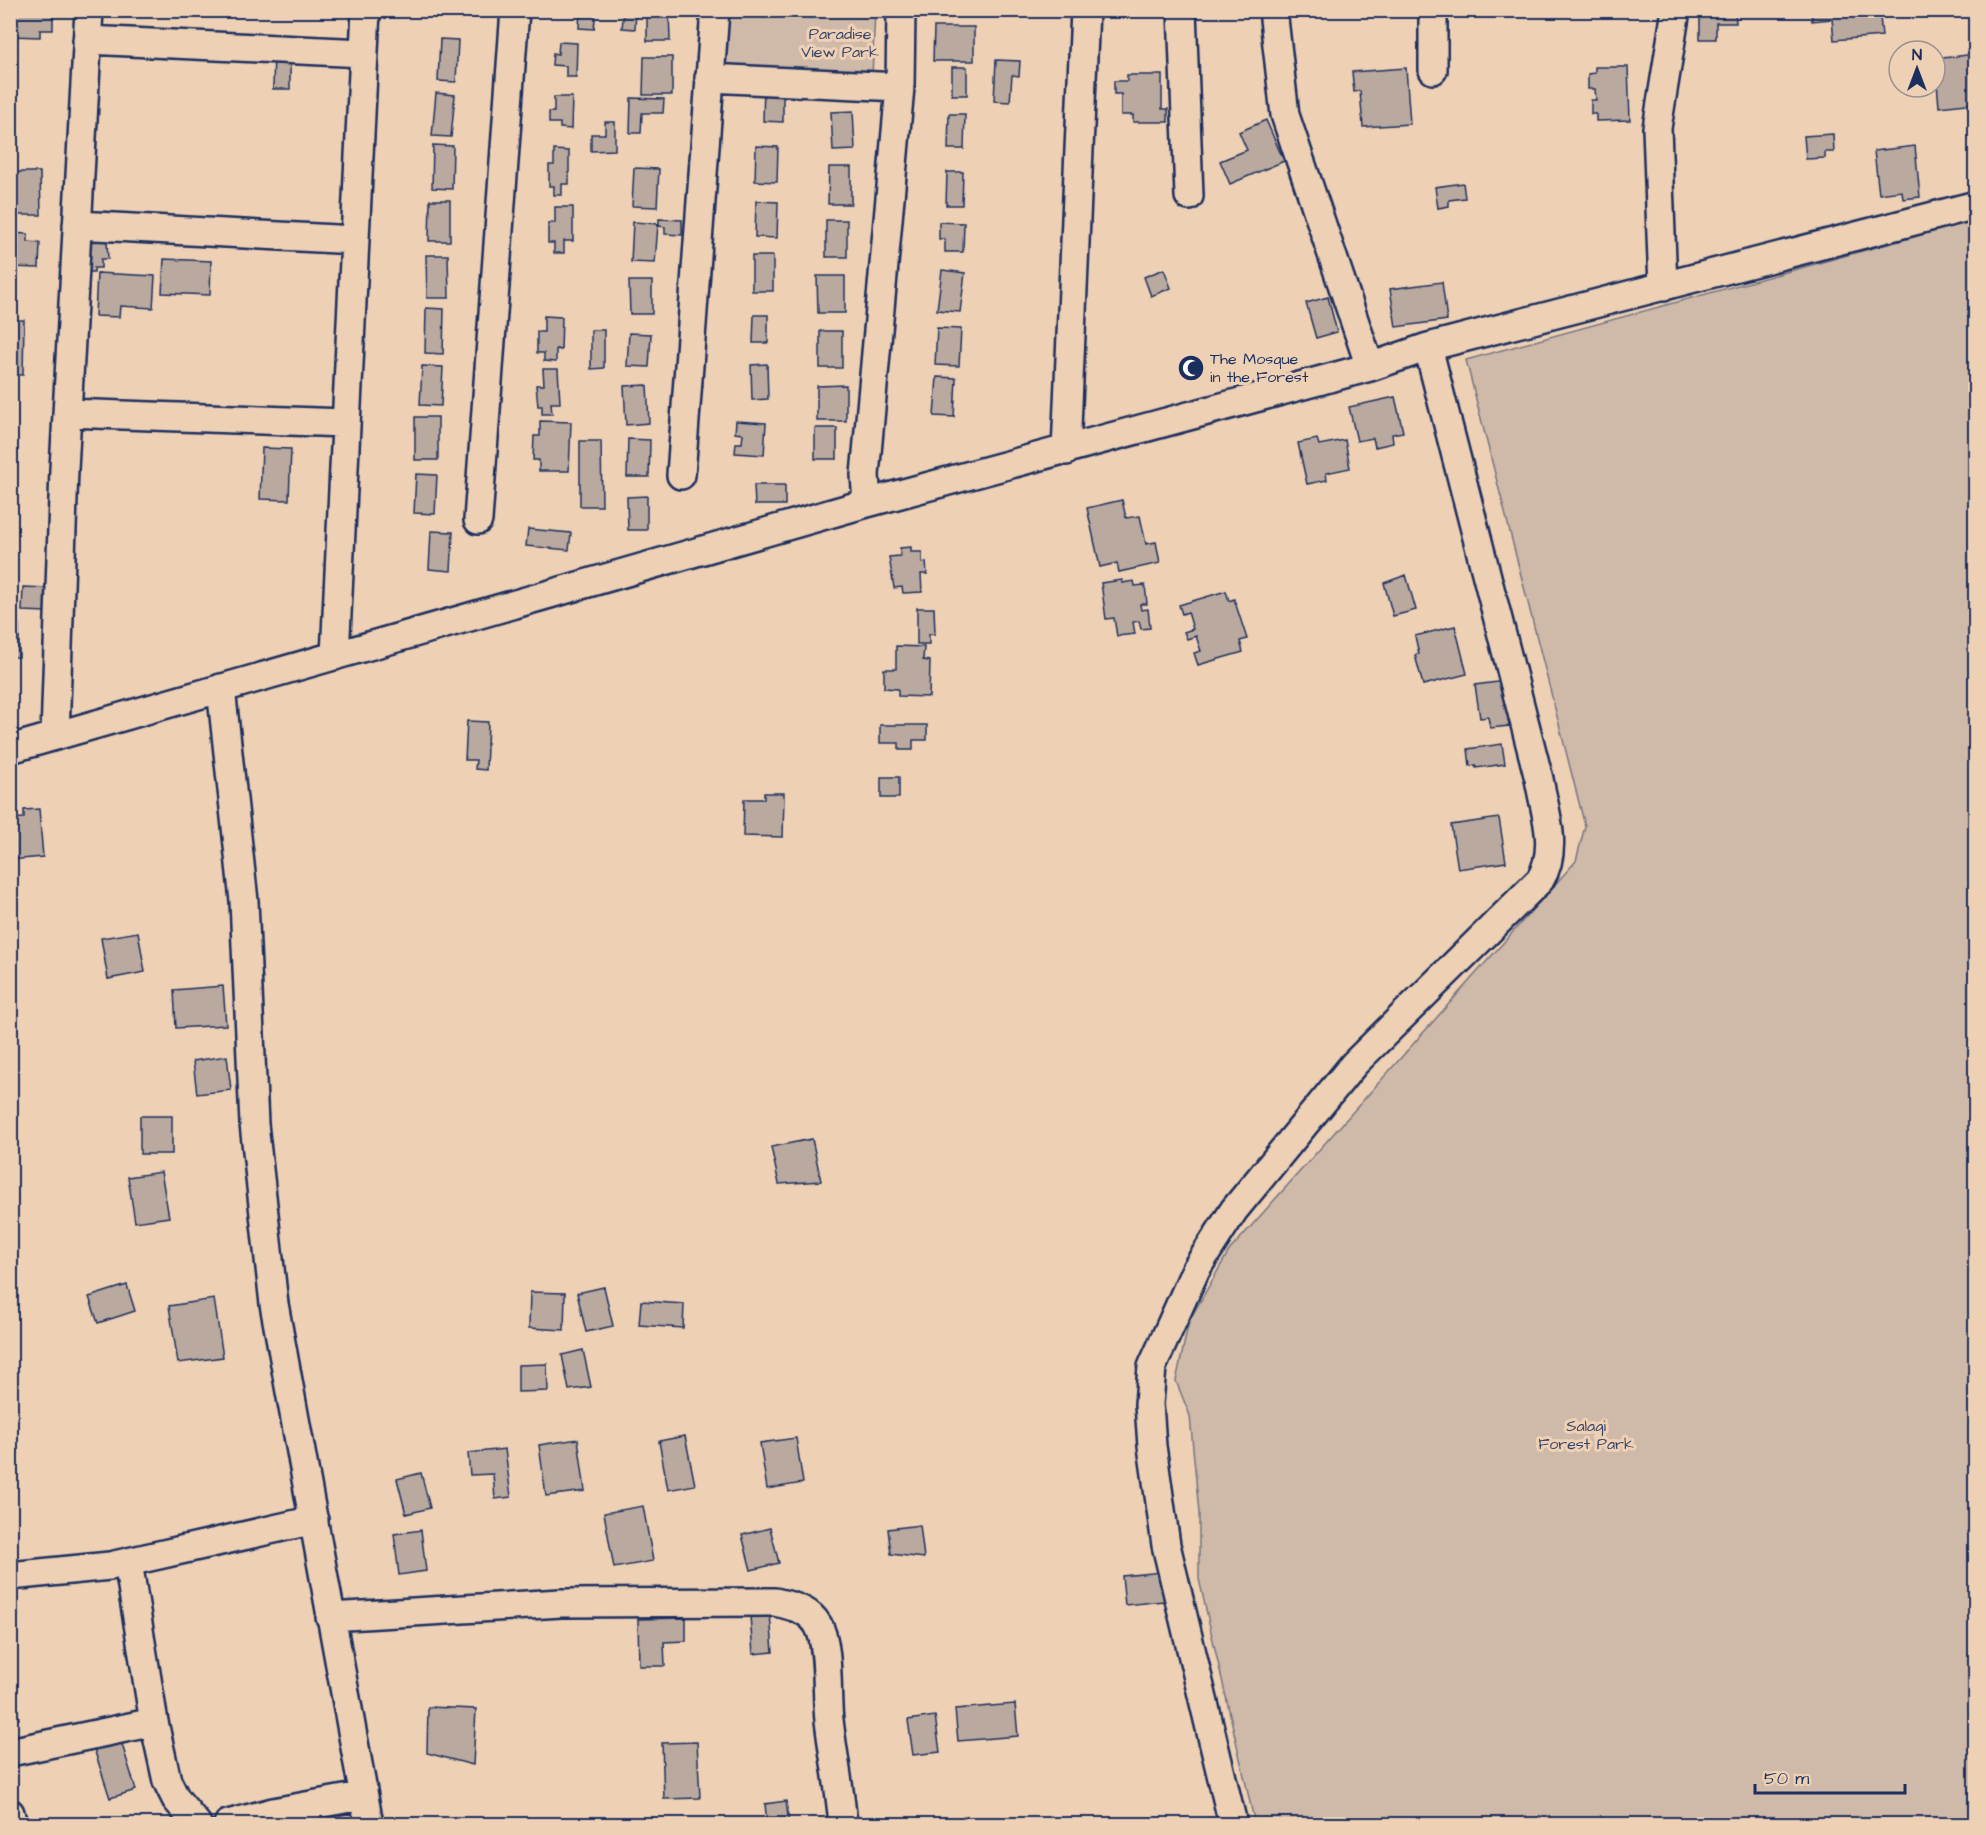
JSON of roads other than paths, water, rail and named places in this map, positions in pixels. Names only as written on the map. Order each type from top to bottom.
[{"type":"street","points":[[55,736],[67,413],[89,10]]},
{"type":"street","points":[[335,656],[366,10]]},
{"type":"street","points":[[478,520],[515,10]]},
{"type":"street","points":[[681,475],[715,10]]},
{"type":"street","points":[[867,503],[865,475],[900,87],[901,10]]},
{"type":"street","points":[[1066,451],[1085,10]]},
{"type":"street","points":[[1182,10],[1189,196]]},
{"type":"street","points":[[1273,10],[1285,116],[1370,367]]},
{"type":"street","points":[[1433,10],[1433,70]]},
{"type":"street","points":[[1663,287],[1657,128],[1676,10]]},
{"type":"street","points":[[87,40],[364,53]]},
{"type":"street","points":[[709,78],[900,87]]},
{"type":"street","points":[[10,749],[867,503],[1370,367],[1428,347],[1976,205]]},
{"type":"street","points":[[77,225],[355,240]]},
{"type":"street","points":[[1233,1824],[1166,1545],[1149,1404],[1152,1367],[1196,1269],[1234,1210],[1354,1064],[1540,880],[1549,865],[1551,848],[1539,778],[1428,347]]},
{"type":"street","points":[[67,413],[346,423]]},
{"type":"street","points":[[221,688],[244,901],[254,1124],[274,1304],[361,1796],[369,1824]]},
{"type":"street","points":[[10,1576],[128,1562],[314,1520]]},
{"type":"street","points":[[128,1562],[154,1722],[167,1781],[176,1799],[197,1824]]},
{"type":"street","points":[[330,1617],[561,1603],[775,1602],[806,1611],[820,1628],[826,1665],[828,1718],[843,1824]]},
{"type":"street","points":[[10,1752],[154,1722]]},
{"type":"street","points":[[228,1824],[273,1812],[361,1796]]},
{"type":"street","points":[[10,1813],[13,1824]]},
{"type":"place","name":"The Mosque in the Forest","points":[[1191,368]]},
{"type":"park label","name":"Paradise View Park","points":[[840,43]]},
{"type":"park label","name":"Salagi Forest Park","points":[[1586,1435]]}]
